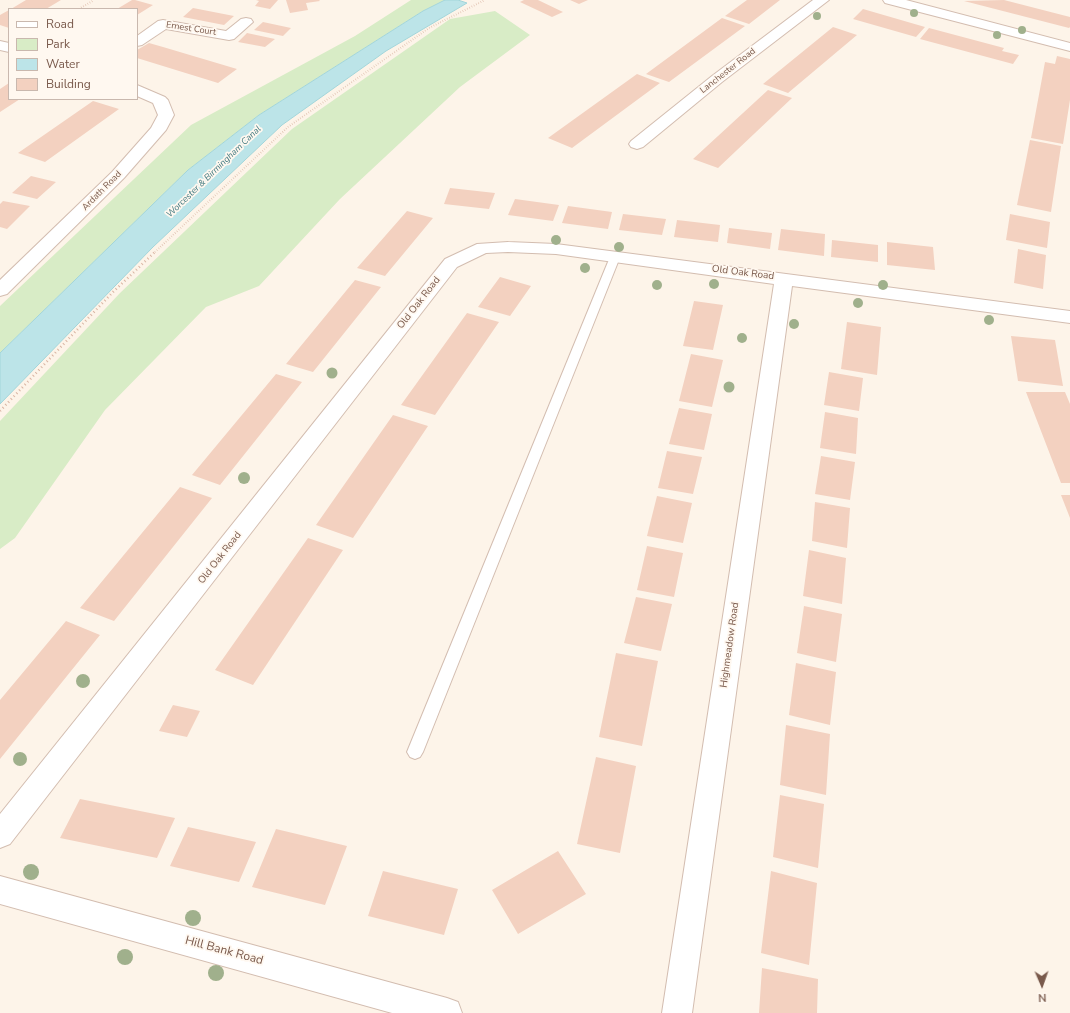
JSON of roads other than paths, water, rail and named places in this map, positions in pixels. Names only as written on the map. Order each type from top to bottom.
[{"type":"street","name":"Lanchester Road","points":[[637,144],[717,79],[822,0]]},
{"type":"street","points":[[890,0],[1070,47]]},
{"type":"street","name":"Ernest Court","points":[[138,41],[163,24],[229,36],[246,22]]},
{"type":"street","name":"Ardath Road","points":[[0,290],[118,175],[158,130],[166,114],[160,100],[138,90]]},
{"type":"street","name":"Old Oak Road","points":[[0,835],[451,263],[483,248],[508,247],[556,249],[1070,317]]},
{"type":"street","name":"Highmeadow Road","points":[[677,1013],[784,278]]},
{"type":"street","name":"Hill Bank Road","points":[[0,890],[447,1013]]},
{"type":"lane","points":[[415,752],[615,257]]},
{"type":"water","name":"Worcester & Birmingham Canal","points":[[445,0],[458,0],[467,3],[386,51],[282,125],[153,247],[0,404],[0,353],[188,170],[259,115],[423,11]]}]
